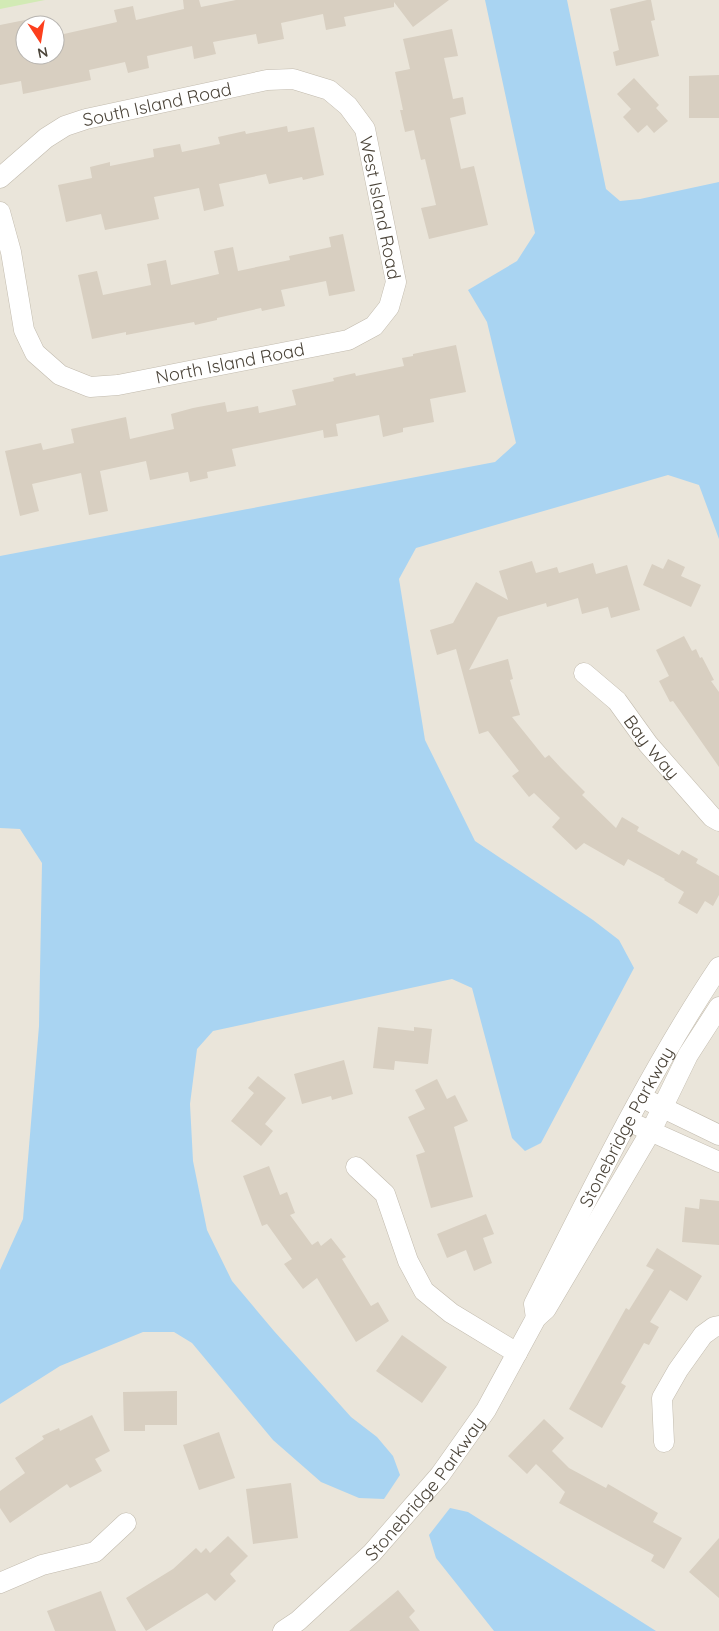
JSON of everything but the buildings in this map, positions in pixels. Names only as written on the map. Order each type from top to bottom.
[{"type":"street","name":"South Island Road","points":[[0,178],[46,138],[65,126],[86,119],[268,80],[293,79],[329,90]]},
{"type":"street","name":"West Island Road","points":[[329,90],[348,106],[365,129],[396,282],[389,307]]},
{"type":"street","name":"North Island Road","points":[[0,212],[11,252],[24,330],[35,353],[60,375],[90,386],[118,385],[348,340],[374,326],[389,307]]},
{"type":"street","name":"Bay Way","points":[[584,673],[617,701],[648,744],[712,817],[719,821]]},
{"type":"street","name":"Stonebridge Parkway","points":[[536,1318],[534,1304],[628,1120],[698,998],[719,967]]},
{"type":"street","name":"Stonebridge Parkway","points":[[296,1628],[372,1553],[440,1475],[486,1410],[536,1318],[546,1309],[651,1131],[688,1055],[719,1007]]},
{"type":"street","points":[[641,1098],[719,1135]]},
{"type":"street","points":[[628,1120],[719,1162]]},
{"type":"street","points":[[356,1167],[385,1194],[408,1261],[424,1291],[451,1313],[517,1353]]},
{"type":"street","points":[[664,1442],[662,1398],[678,1370],[703,1335],[719,1326]]},
{"type":"street","points":[[0,1583],[42,1565],[94,1552],[126,1523]]},
{"type":"shaded area","points":[[0,0],[719,0],[719,1631],[0,1631]]},
{"type":"green space","points":[[0,0],[45,0],[0,9]]},
{"type":"water","points":[[485,0],[567,0],[606,189],[620,201],[640,199],[719,182],[719,539],[699,485],[668,475],[416,548],[399,579],[425,740],[475,841],[593,920],[619,940],[634,968],[541,1143],[525,1151],[512,1138],[472,988],[452,979],[213,1031],[197,1049],[190,1104],[193,1161],[207,1230],[232,1281],[351,1417],[377,1437],[393,1456],[400,1475],[384,1499],[359,1498],[321,1482],[273,1440],[192,1343],[174,1332],[143,1332],[60,1366],[0,1404],[0,1270],[23,1219],[39,1026],[42,863],[20,829],[0,828],[0,556],[495,462],[516,443],[487,322],[468,290],[517,261],[535,233]]},
{"type":"water","points":[[450,1508],[468,1512],[656,1631],[494,1631],[436,1558],[429,1535]]}]
